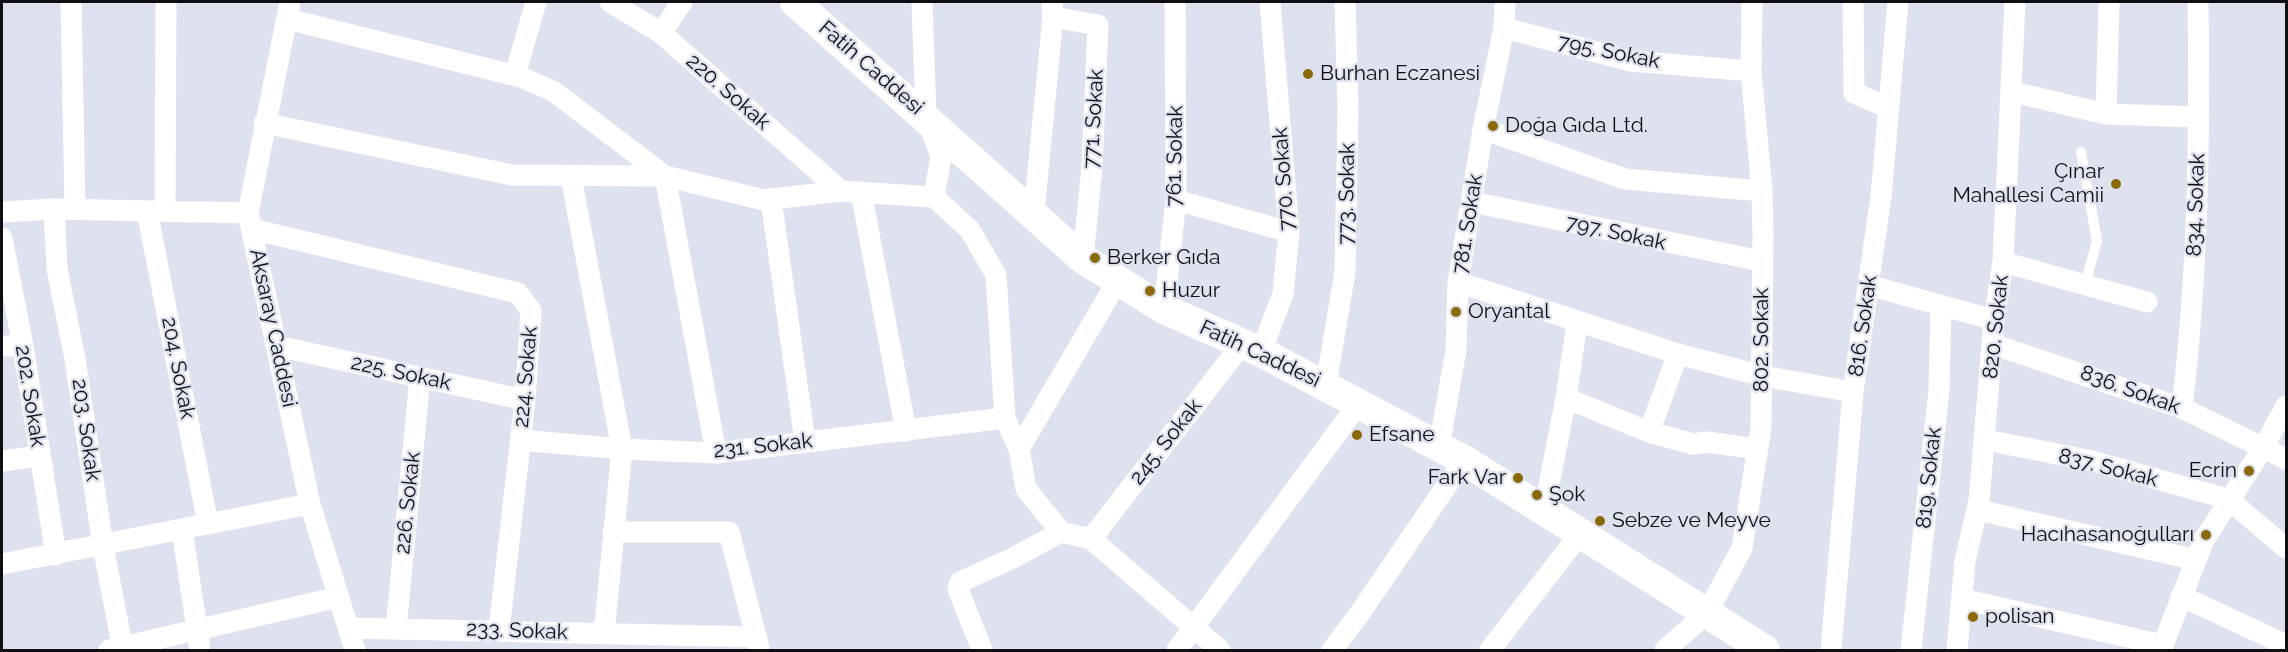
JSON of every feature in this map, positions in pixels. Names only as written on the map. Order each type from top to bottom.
[{"type":"main road","name":"Fatih Caddesi","points":[[795,2],[1034,212],[1083,259],[1164,309],[1326,385],[1452,454],[1765,651]]},
{"type":"street","name":"203. Sokak","points":[[71,2],[64,209],[57,269],[75,359],[118,649]]},
{"type":"street","name":"204. Sokak","points":[[166,2],[156,211],[208,524]]},
{"type":"street","points":[[515,75],[536,2]]},
{"type":"street","name":"220. Sokak","points":[[610,2],[661,33],[851,191]]},
{"type":"street","points":[[661,33],[682,2]]},
{"type":"street","points":[[922,2],[926,116],[941,156],[934,197]]},
{"type":"street","name":"761. Sokak","points":[[1164,309],[1176,200],[1175,2]]},
{"type":"street","name":"770. Sokak","points":[[1251,348],[1283,294],[1289,232],[1270,2]]},
{"type":"street","name":"773. Sokak","points":[[1326,385],[1345,272],[1348,108],[1345,2]]},
{"type":"street","name":"781. Sokak","points":[[1452,454],[1458,282],[1483,129],[1504,28],[1505,2]]},
{"type":"street","name":"802. Sokak","points":[[1665,651],[1707,613],[1742,548],[1758,449],[1762,376],[1762,191],[1751,71],[1752,2]]},
{"type":"street","points":[[1853,2],[1854,93],[1889,108]]},
{"type":"street","name":"816. Sokak","points":[[1831,651],[1853,392],[1881,196],[1898,2]]},
{"type":"street","name":"820. Sokak","points":[[1957,651],[1965,561],[1978,510],[1986,440],[1994,320],[2003,262],[2013,92],[2014,2]]},
{"type":"street","points":[[2106,114],[2109,2]]},
{"type":"street","name":"834. Sokak","points":[[2182,408],[2193,315],[2199,117],[2198,2]]},
{"type":"street","points":[[1034,212],[1053,9]]},
{"type":"street","name":"771. Sokak","points":[[1053,9],[1098,25],[1092,166],[1083,259]]},
{"type":"street","points":[[289,10],[515,75],[553,91],[665,176],[716,453]]},
{"type":"street","name":"Aksaray Caddesi","points":[[289,10],[264,123],[250,221],[310,504],[355,651]]},
{"type":"street","name":"795. Sokak","points":[[1504,28],[1631,61],[1751,71]]},
{"type":"street","points":[[2013,92],[2106,114],[2199,117]]},
{"type":"street","points":[[264,123],[512,175],[665,176],[764,200],[851,191],[934,197],[970,230],[996,275],[1005,418],[1019,449],[1026,489],[1061,532],[1091,539],[1221,651]]},
{"type":"street","points":[[1483,129],[1625,179],[1762,191]]},
{"type":"street","points":[[571,177],[622,449],[604,634]]},
{"type":"street","points":[[851,191],[906,431]]},
{"type":"street","points":[[771,199],[805,441]]},
{"type":"street","points":[[1176,200],[1289,232]]},
{"type":"street","name":"797. Sokak","points":[[1472,202],[1761,261]]},
{"type":"street","name":"224. Sokak","points":[[2,212],[64,209],[156,211],[250,221],[518,293],[531,311],[521,440],[499,630]]},
{"type":"street","name":"202. Sokak","points":[[2,238],[23,346],[56,555]]},
{"type":"street","points":[[2003,262],[2146,302]]},
{"type":"street","points":[[1019,449],[1118,280]]},
{"type":"street","points":[[1458,282],[1577,323],[1678,354],[1762,376],[1853,392]]},
{"type":"street","points":[[1868,285],[1994,320]]},
{"type":"street","name":"819. Sokak","points":[[1911,651],[1939,390],[1941,306]]},
{"type":"street","points":[[1544,511],[1566,398],[1577,323]]},
{"type":"street","name":"836. Sokak","points":[[1992,344],[2182,408],[2286,459]]},
{"type":"street","points":[[2,346],[23,346]]},
{"type":"street","name":"225. Sokak","points":[[277,346],[525,400]]},
{"type":"street","name":"245. Sokak","points":[[1091,539],[1251,348]]},
{"type":"street","points":[[1649,432],[1678,354]]},
{"type":"street","name":"226. Sokak","points":[[396,629],[420,377]]},
{"type":"street","points":[[1566,398],[1649,432],[1693,444],[1707,442],[1758,449]]},
{"type":"street","points":[[1178,651],[1359,403]]},
{"type":"street","points":[[1962,599],[2162,648],[2204,540],[2263,448],[2286,406]]},
{"type":"street","name":"231. Sokak","points":[[521,440],[622,449],[716,453],[1005,418]]},
{"type":"street","name":"837. Sokak","points":[[1986,440],[2092,461],[2228,500]]},
{"type":"street","points":[[1332,651],[1360,614],[1452,454]]},
{"type":"street","points":[[2,461],[39,456]]},
{"type":"street","points":[[2228,500],[2286,548]]},
{"type":"street","points":[[2,564],[310,504]]},
{"type":"street","points":[[1978,510],[2196,560]]},
{"type":"street","points":[[182,529],[201,651]]},
{"type":"street","points":[[613,532],[729,532],[758,644]]},
{"type":"street","points":[[982,651],[958,589],[960,582],[1061,532]]},
{"type":"street","points":[[1490,651],[1580,534]]},
{"type":"street","points":[[2181,596],[2286,645]]},
{"type":"street","points":[[118,649],[339,597]]},
{"type":"street","name":"233. Sokak","points":[[348,628],[604,634],[758,644]]},
{"type":"lane","points":[[2081,152],[2097,241],[2085,285]]},
{"type":"place","name":"Burhan Eczanesi","points":[[1308,74]]},
{"type":"place","name":"Doğa Gıda Ltd.","points":[[1493,126]]},
{"type":"place","name":"Çınar Mahallesi Camii","points":[[2116,184]]},
{"type":"place","name":"Berker Gıda","points":[[1095,258]]},
{"type":"place","name":"Huzur","points":[[1150,291]]},
{"type":"place","name":"Oryantal","points":[[1456,312]]},
{"type":"place","name":"Efsane","points":[[1357,435]]},
{"type":"place","name":"Ecrin","points":[[2249,471]]},
{"type":"place","name":"Fark Var","points":[[1518,478]]},
{"type":"place","name":"Şok","points":[[1537,495]]},
{"type":"place","name":"Sebze ve Meyve","points":[[1600,521]]},
{"type":"place","name":"Hacıhasanoğulları","points":[[2206,535]]},
{"type":"place","name":"polisan","points":[[1973,617]]}]
